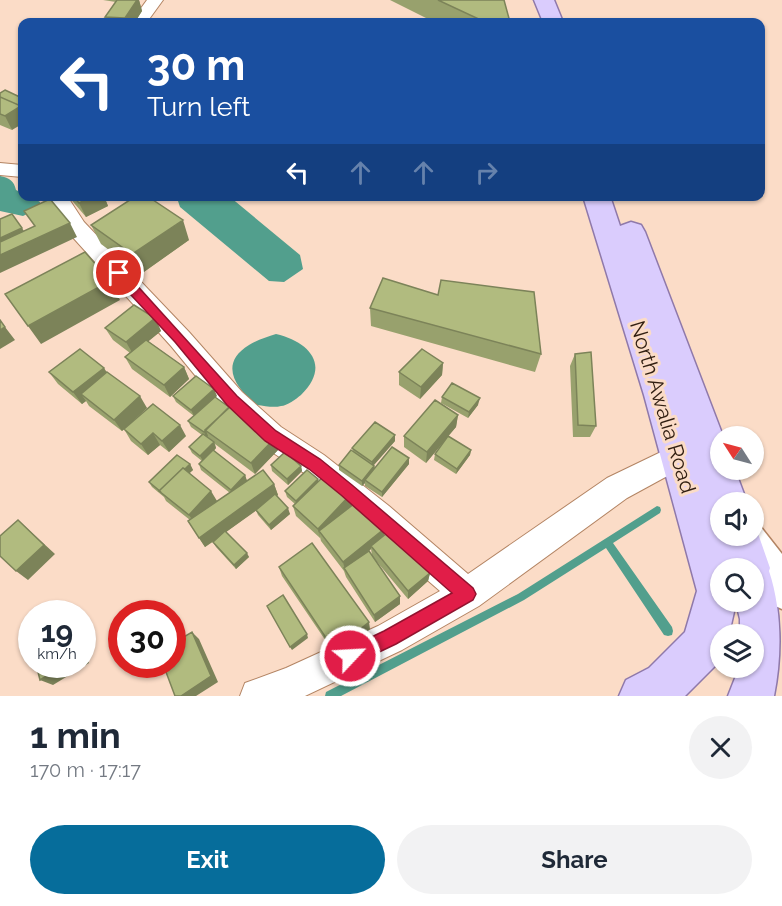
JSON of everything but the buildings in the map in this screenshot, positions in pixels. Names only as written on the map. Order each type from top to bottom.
[{"type":"main road","points":[[527,0],[534,18]]},
{"type":"main road","points":[[544,0],[551,18]]},
{"type":"main road","name":"North Awalia Road","points":[[598,201],[661,395],[718,591],[704,645],[664,684],[642,696]]},
{"type":"main road","name":"North Awalia Road","points":[[620,201],[724,492]]},
{"type":"main road","points":[[749,546],[782,588]]},
{"type":"main road","points":[[751,696],[762,666],[760,612]]},
{"type":"street","points":[[142,18],[155,0]]},
{"type":"street","points":[[0,169],[18,171]]},
{"type":"street","points":[[59,201],[76,227],[180,339],[232,400],[271,436],[314,464],[378,516],[467,594]]},
{"type":"street","points":[[258,696],[291,684],[390,638],[467,594],[617,488],[662,465]]},
{"type":"water","points":[[0,176],[11,180],[14,184],[18,191],[18,201],[38,201],[41,207],[23,216],[0,211]]},
{"type":"water","points":[[178,201],[235,201],[300,255],[303,269],[284,282],[269,281],[180,207]]},
{"type":"water","points":[[276,334],[307,349],[315,365],[315,374],[301,395],[289,404],[275,407],[257,405],[237,384],[232,368],[234,360],[249,345]]},
{"type":"waterway","points":[[330,696],[521,597],[657,510]]},
{"type":"waterway","points":[[607,542],[668,631]]},
{"type":"route","points":[[119,273],[232,400],[271,436],[314,464],[378,516],[467,594],[390,638],[350,656]]}]
